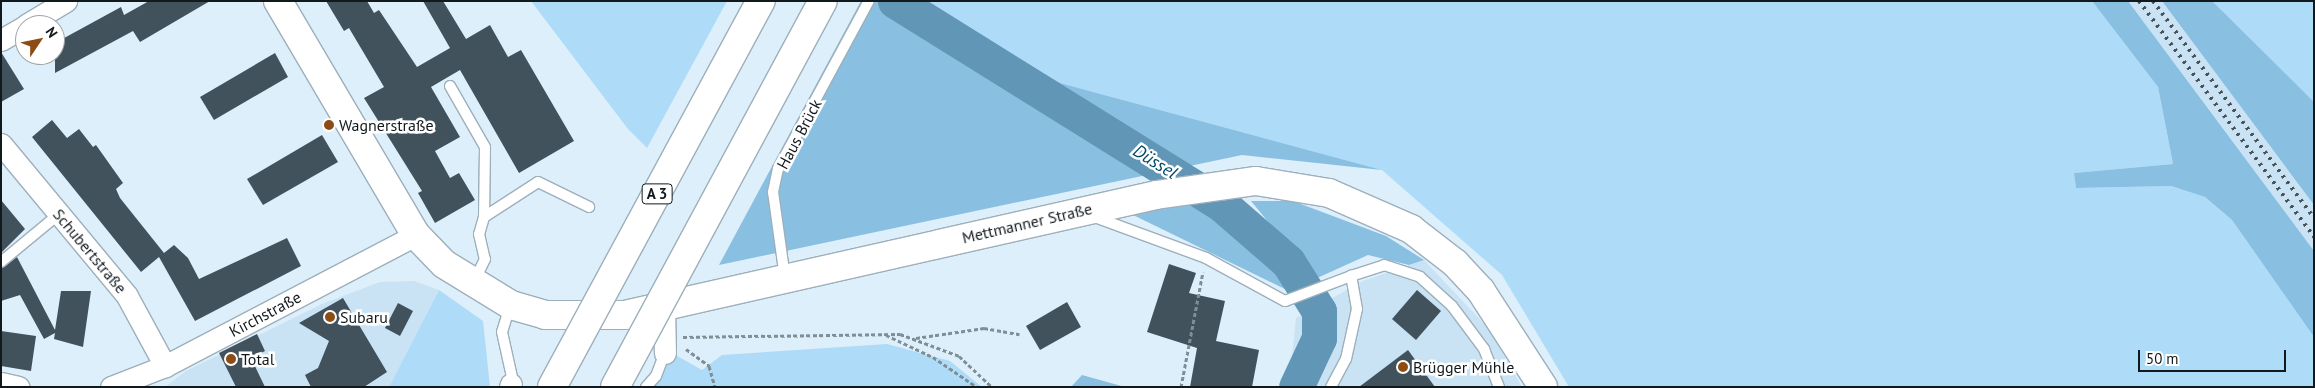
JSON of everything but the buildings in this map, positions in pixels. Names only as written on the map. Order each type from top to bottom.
[{"type":"main road","name":"Mettmanner Straße","points":[[278,1],[416,235],[444,264],[473,284],[511,305],[545,315],[625,315],[664,308],[785,278],[1156,195],[1256,181],[1329,193],[1411,229],[1455,263],[1481,291],[1543,387]]},
{"type":"main road","name":"A 3","points":[[552,387],[761,1]]},
{"type":"main road","points":[[615,387],[824,1]]},
{"type":"street","points":[[43,15],[66,1]]},
{"type":"street","points":[[1,40],[15,32]]},
{"type":"street","name":"Schubertstraße","points":[[1,144],[127,296],[165,366]]},
{"type":"street","name":"Kirchstraße","points":[[117,386],[165,366],[416,235]]},
{"type":"street","points":[[664,308],[666,344]]},
{"type":"street","points":[[1,383],[18,387]]},
{"type":"lane","name":"Haus Brück","points":[[785,278],[774,192],[778,169],[869,1]]},
{"type":"lane","points":[[450,86],[485,147],[484,218],[479,234],[485,259],[473,284]]},
{"type":"lane","points":[[484,218],[538,182],[589,207]]},
{"type":"lane","points":[[1079,212],[1206,258],[1285,301],[1384,265],[1420,277],[1452,306],[1484,349],[1499,387]]},
{"type":"lane","points":[[1,262],[59,214]]},
{"type":"lane","points":[[1331,387],[1346,359],[1357,310],[1350,276]]},
{"type":"lane","points":[[511,305],[502,332],[512,386]]},
{"type":"lane","points":[[646,387],[656,376],[666,344]]},
{"type":"path","points":[[1181,387],[1206,258]]},
{"type":"path","points":[[913,338],[984,328],[1019,334]]},
{"type":"path","points":[[666,344],[884,334],[913,338],[959,356],[992,387]]},
{"type":"path","points":[[884,334],[933,357],[977,387]]},
{"type":"path","points":[[666,344],[698,354],[709,366],[716,387]]},
{"type":"shaded area","points":[[531,1],[727,1],[647,148],[628,129]]},
{"type":"shaded area","points":[[861,1],[916,1],[1060,83],[1382,170],[1242,155],[719,265]]},
{"type":"shaded area","points":[[916,1],[2092,1],[2158,87],[2173,164],[2074,173],[2076,188],[2171,186],[2205,197],[2232,220],[2314,337],[2314,387],[1569,387],[1502,275],[1382,170],[1060,83]]},
{"type":"shaded area","points":[[2092,1],[2128,1],[2314,251],[2314,337],[2232,220],[2205,197],[2171,186],[2076,188],[2074,173],[2173,164],[2158,87]]},
{"type":"shaded area","points":[[2128,1],[2162,1],[2314,205],[2314,251]]},
{"type":"shaded area","points":[[2162,1],[2212,1],[2314,102],[2314,205]]},
{"type":"shaded area","points":[[2212,1],[2314,1],[2314,102],[2215,7]]},
{"type":"shaded area","points":[[1200,200],[1287,278],[1293,293],[1127,212]]},
{"type":"shaded area","points":[[1251,201],[1293,201],[1386,236],[1424,260],[1409,265],[1368,255],[1315,279]]},
{"type":"shaded area","points":[[1424,260],[1488,328],[1522,387],[1289,387],[1296,318],[1363,281]]},
{"type":"shaded area","points":[[414,281],[439,290],[389,387],[165,387],[186,371],[322,304],[380,282]]},
{"type":"shaded area","points":[[439,290],[483,321],[490,387],[389,387]]},
{"type":"shaded area","points":[[887,344],[950,361],[982,387],[654,387],[672,353],[702,370],[722,355]]},
{"type":"shaded area","points":[[1082,375],[1125,387],[1071,387]]},
{"type":"waterway","name":"Düssel","points":[[895,1],[1220,203],[1288,262],[1319,311],[1319,338],[1296,387]]},
{"type":"railway","points":[[2139,1],[2314,237]]},
{"type":"railway","points":[[2153,1],[2314,218]]},
{"type":"place","name":"Wagnerstraße","points":[[329,125]]},
{"type":"place","name":"Subaru","points":[[330,317]]},
{"type":"place","name":"Total","points":[[231,359]]},
{"type":"place","name":"Brügger Mühle","points":[[1403,367]]}]
